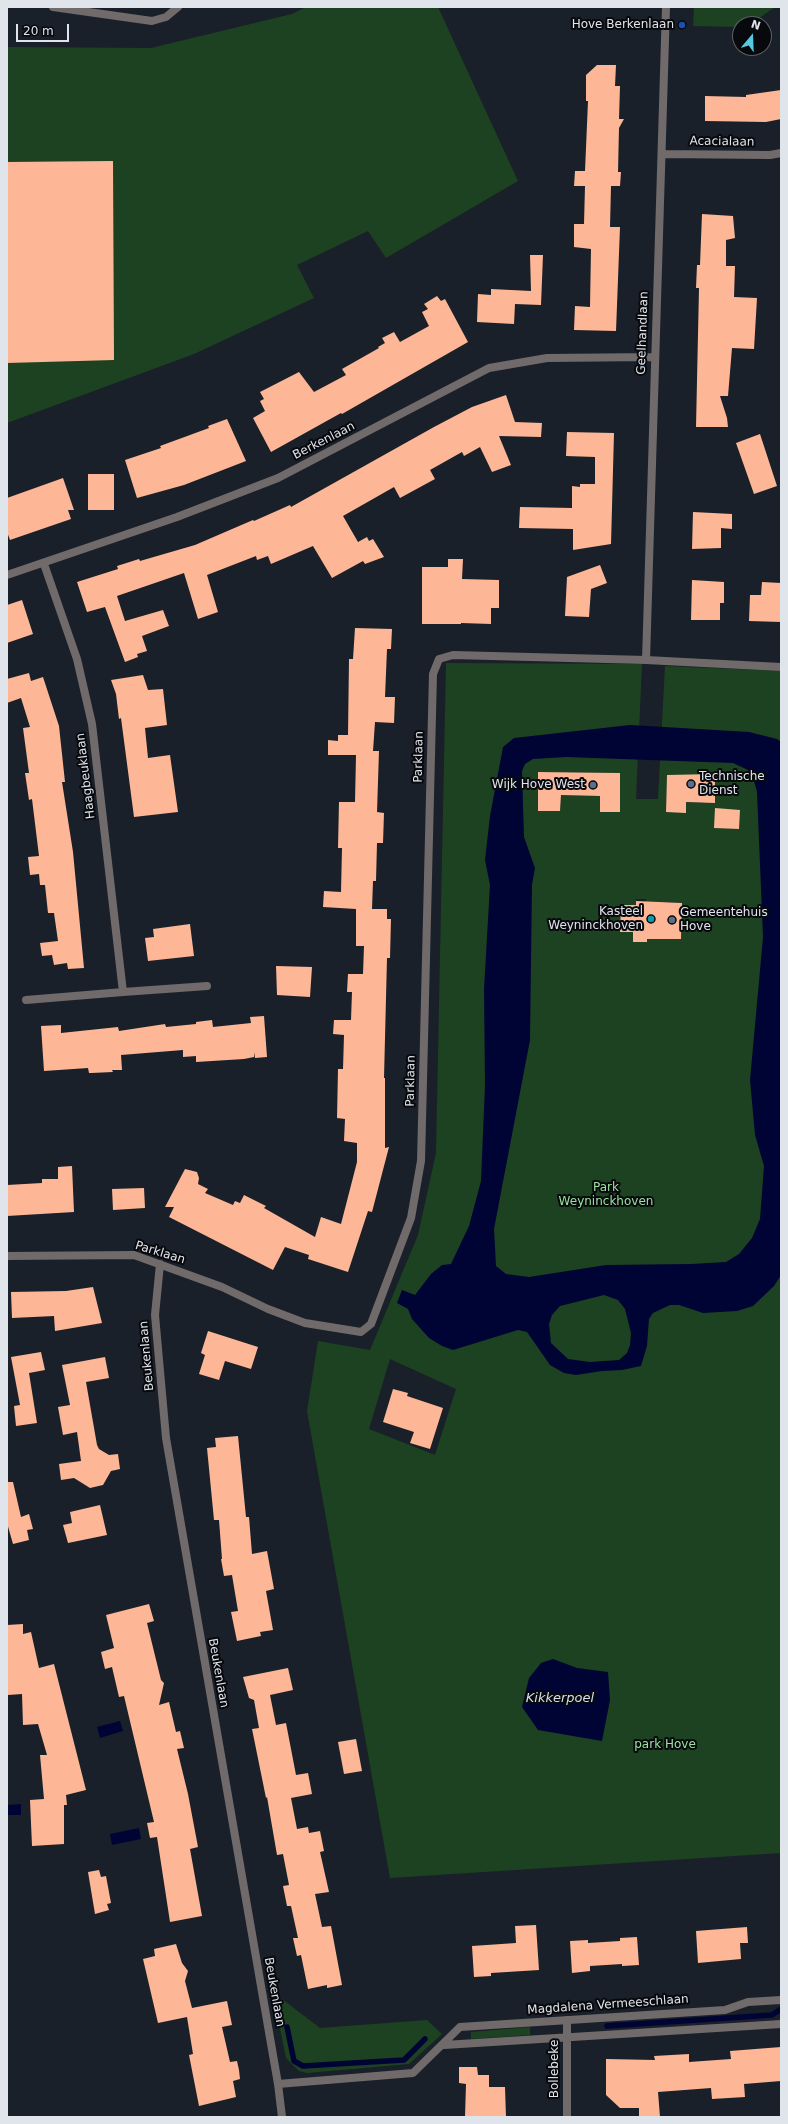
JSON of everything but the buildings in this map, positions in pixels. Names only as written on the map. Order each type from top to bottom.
[{"type":"street","points":[[53,7],[152,21],[166,17],[178,7]]},
{"type":"street","name":"Geelhandlaan","points":[[646,660],[654,357],[666,7]]},
{"type":"street","name":"Acacialaan","points":[[662,154],[770,155],[781,153]]},
{"type":"street","name":"Berkenlaan","points":[[7,575],[44,564],[177,518],[278,478],[489,368],[547,358],[654,357]]},
{"type":"street","name":"Haagbeuklaan","points":[[44,564],[77,659],[92,724],[123,992]]},
{"type":"street","name":"Parklaan","points":[[7,1256],[134,1255],[222,1287],[268,1309],[305,1323],[361,1332],[371,1324],[411,1218],[421,1161],[433,674],[439,659],[453,655],[646,660]]},
{"type":"street","points":[[646,660],[781,667]]},
{"type":"street","points":[[26,1000],[207,986]]},
{"type":"street","name":"Beukenlaan","points":[[160,1264],[155,1315],[166,1438],[278,2084],[282,2117]]},
{"type":"street","name":"Magdalena Vermeeschlaan","points":[[278,2084],[413,2073],[444,2045],[460,2027],[725,2010],[748,2002],[781,2000]]},
{"type":"street","name":"Bollebeke","points":[[567,2020],[567,2117]]},
{"type":"street","points":[[444,2045],[781,2024]]},
{"type":"green space","points":[[306,7],[438,7],[518,181],[386,258],[368,231],[297,265],[314,298],[194,354],[7,423],[7,47],[151,48],[292,14]]},
{"type":"green space","points":[[694,7],[775,7],[762,16],[732,16],[732,27],[693,26]]},
{"type":"green space","points":[[446,663],[642,664],[636,799],[658,799],[665,666],[781,671],[781,1853],[390,1878],[307,1411],[318,1341],[370,1350],[418,1235],[436,1153]],"holes":[[[538,772],[620,773],[620,812],[600,796],[561,795],[560,811],[538,811]],[[667,775],[715,775],[715,794],[704,794],[703,803],[686,802],[666,812]],[[636,899],[646,899],[646,906],[664,902],[682,903],[681,939],[663,939],[647,933],[647,942],[633,942],[633,932],[620,932],[621,905],[636,905]],[[390,1359],[456,1389],[435,1455],[369,1429]]]},
{"type":"green space","points":[[278,1996],[320,2028],[427,2020],[442,2034],[409,2064],[307,2073],[299,2071],[286,2058],[274,1999]]},
{"type":"green space","points":[[530,2027],[530,2035],[471,2039],[471,2032]]},
{"type":"water","points":[[630,725],[749,732],[777,739],[781,742],[781,1275],[774,1286],[753,1306],[737,1311],[703,1313],[679,1305],[670,1305],[653,1313],[649,1319],[647,1346],[641,1366],[622,1370],[576,1375],[564,1373],[550,1365],[527,1332],[518,1330],[453,1350],[442,1346],[429,1338],[412,1319],[408,1309],[397,1303],[402,1290],[415,1295],[431,1274],[442,1265],[451,1264],[469,1226],[481,1181],[485,1085],[484,989],[490,885],[485,860],[490,816],[503,747],[514,738]],"holes":[[[566,757],[733,763],[748,770],[754,781],[757,792],[763,937],[750,1080],[755,1135],[764,1166],[760,1219],[752,1238],[739,1254],[726,1262],[606,1265],[529,1277],[506,1274],[496,1266],[494,1229],[530,1040],[532,885],[535,868],[524,837],[522,771],[525,764],[533,759]],[[604,1295],[618,1300],[625,1309],[631,1333],[630,1345],[627,1353],[619,1360],[590,1362],[568,1359],[551,1343],[549,1324],[552,1315],[560,1306]]]},
{"type":"water","name":"Kikkerpoel","points":[[553,1659],[577,1668],[608,1672],[610,1700],[602,1741],[538,1730],[522,1707],[529,1678],[541,1663]]},
{"type":"water","points":[[120,1721],[123,1731],[100,1738],[97,1727]]},
{"type":"water","points":[[21,1804],[21,1815],[7,1815],[7,1805]]},
{"type":"water","points":[[139,1828],[141,1839],[112,1845],[110,1834]]},
{"type":"waterway","points":[[607,2026],[772,2015],[781,2009]]},
{"type":"waterway","points":[[287,2027],[294,2061],[303,2066],[404,2060],[425,2039]]},
{"type":"place","name":"Hove Berkenlaan","points":[[682,25]]},
{"type":"place","name":"Technische Dienst","points":[[691,784]]},
{"type":"place","name":"Wijk Hove West","points":[[593,785]]},
{"type":"place","name":"Kasteel Weyninckhoven","points":[[651,919]]},
{"type":"place","name":"Gemeentehuis Hove","points":[[672,920]]},
{"type":"park label","name":"Park Weyninckhoven","points":[[606,1195]]},
{"type":"park label","name":"park Hove","points":[[665,1745]]}]
